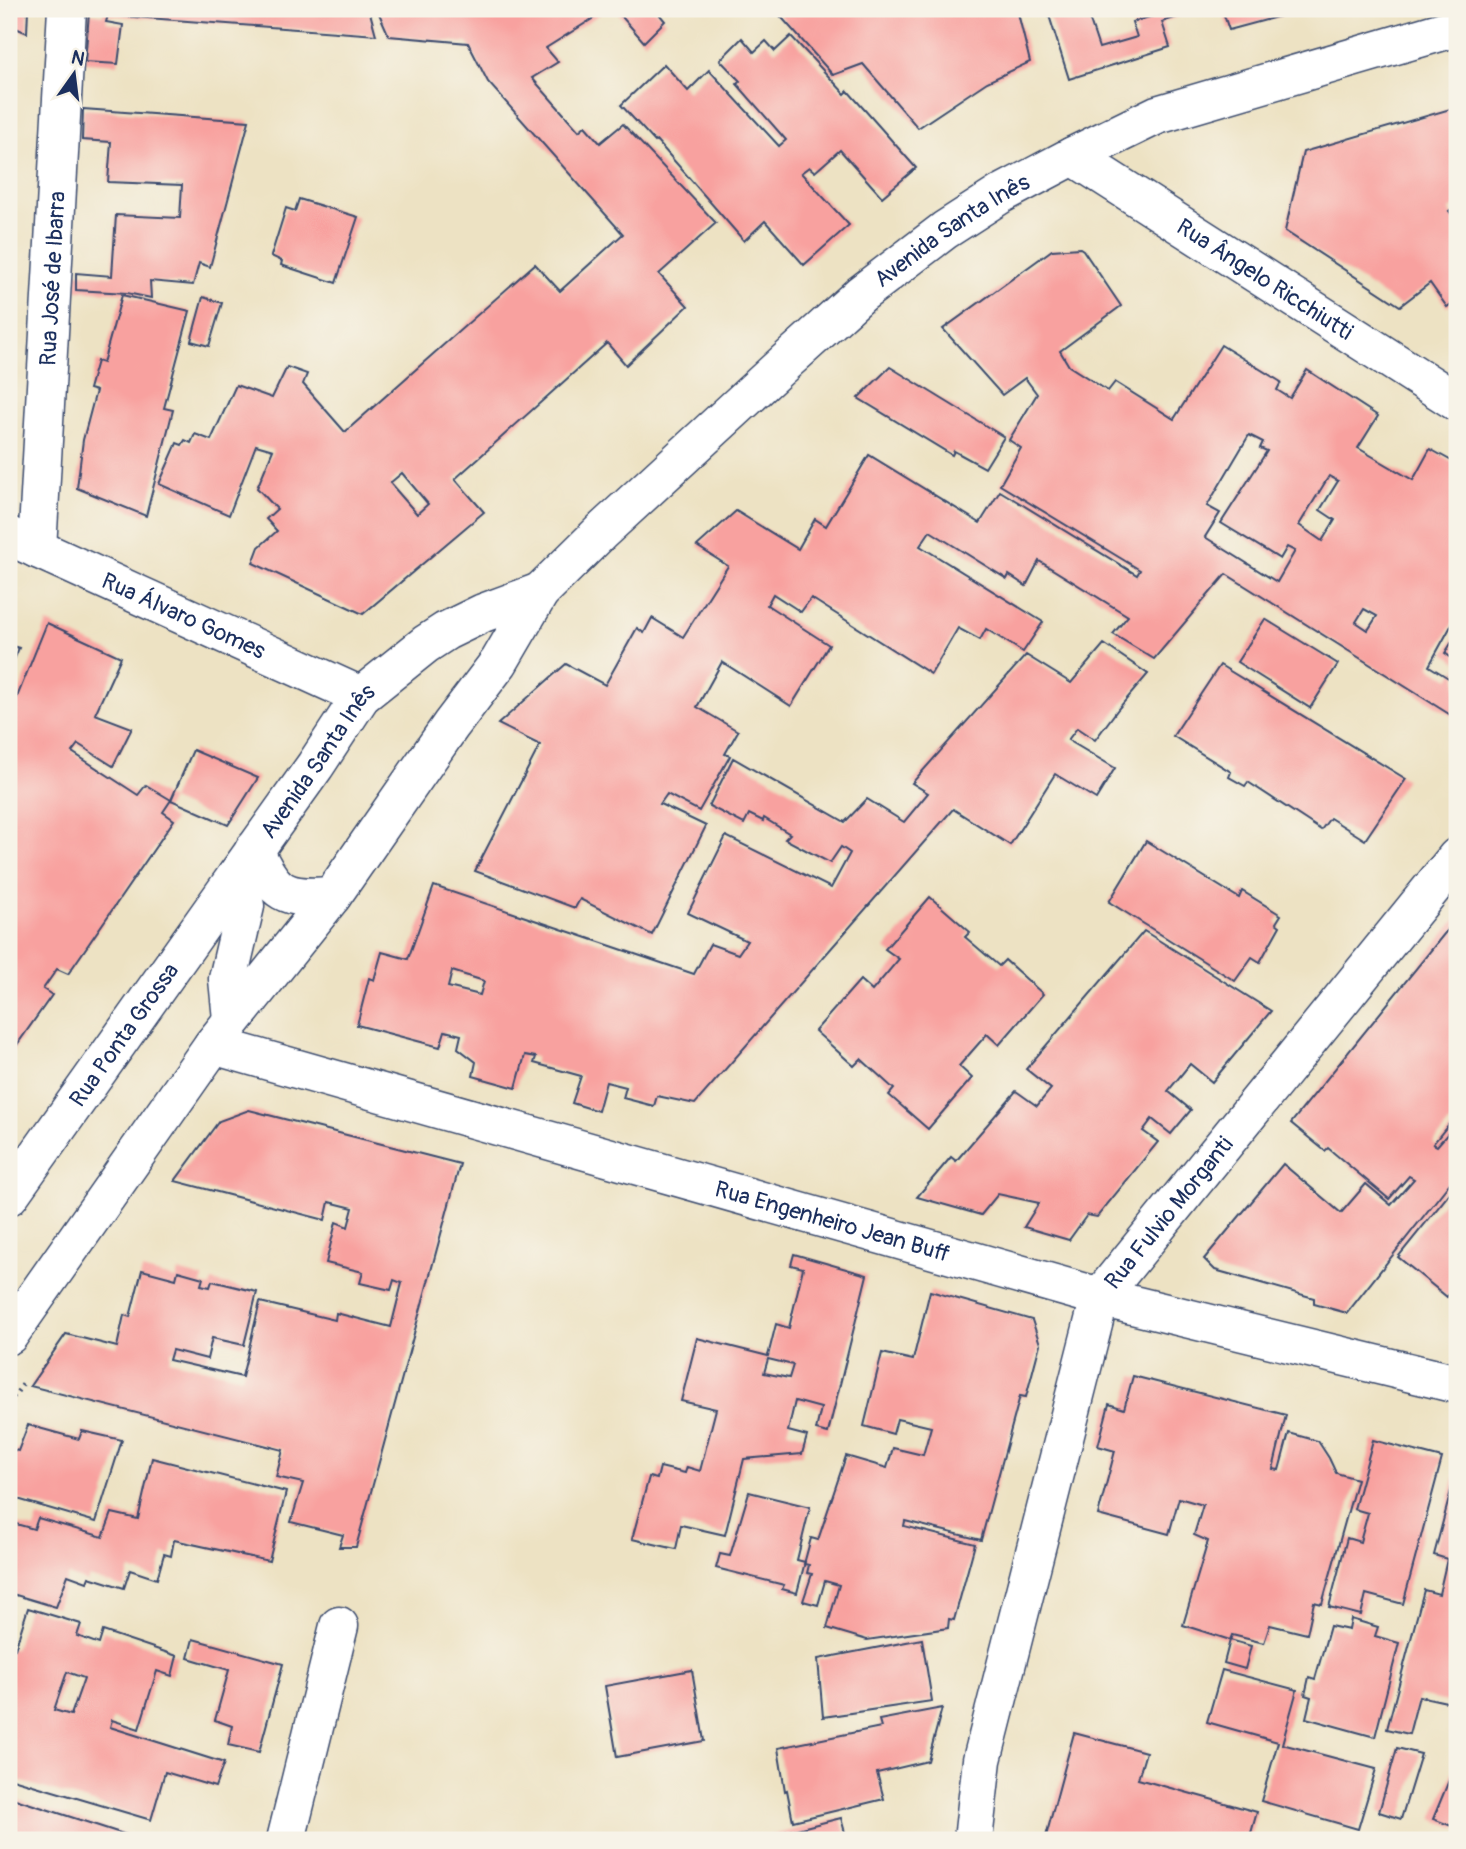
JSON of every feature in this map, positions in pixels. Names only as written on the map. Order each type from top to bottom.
[{"type":"street","name":"Rua José de Ibarra","points":[[23,542],[67,9]]},
{"type":"street","name":"Avenida Santa Inês","points":[[9,1335],[222,1032],[332,896],[423,765],[483,685],[540,592],[602,531],[862,294],[945,230],[1001,194],[1157,115],[1457,27]]},
{"type":"street","name":"Rua Ângelo Ricchiutti","points":[[1073,156],[1457,402]]},
{"type":"street","name":"Rua Álvaro Gomes","points":[[23,542],[361,696]]},
{"type":"street","name":"Avenida Santa Inês","points":[[246,863],[361,696],[446,631],[540,592]]},
{"type":"street","points":[[446,631],[455,636],[473,656],[483,685]]},
{"type":"street","name":"Rua Fulvio Morganti","points":[[973,1840],[982,1760],[1100,1297],[1457,857]]},
{"type":"street","points":[[246,863],[285,893],[307,897],[332,896]]},
{"type":"street","points":[[222,1032],[228,979],[245,906],[246,863]]},
{"type":"street","name":"Rua Ponta Grossa","points":[[9,1196],[246,863]]},
{"type":"street","name":"Rua Engenheiro Jean Buff","points":[[222,1032],[1100,1297],[1457,1384]]},
{"type":"street","points":[[286,1840],[339,1626]]},
{"type":"building","points":[[9,9],[28,9],[27,33],[9,25]]},
{"type":"building","points":[[104,9],[369,9],[376,35],[108,15],[106,22],[123,25],[118,64],[85,62],[89,13],[103,15]]},
{"type":"building","points":[[377,9],[608,9],[546,48],[558,62],[532,78],[579,131],[585,126],[600,143],[623,124],[716,223],[659,274],[688,306],[626,365],[607,343],[455,479],[484,512],[363,614],[253,563],[259,547],[277,531],[266,519],[277,509],[257,488],[273,450],[256,445],[229,515],[159,484],[177,443],[182,445],[185,440],[191,443],[195,434],[211,440],[236,385],[272,398],[287,367],[307,374],[303,384],[345,432],[535,264],[560,291],[623,234],[488,82],[468,43],[389,36]],"holes":[[[402,473],[428,504],[417,514],[390,483]]]},
{"type":"building","points":[[615,9],[655,9],[665,21],[644,42]]},
{"type":"building","points":[[774,9],[1017,9],[1030,62],[987,82],[918,128],[863,64],[833,75]]},
{"type":"building","points":[[1047,9],[1086,9],[1099,48],[1137,37],[1132,22],[1160,14],[1158,9],[1202,9],[1162,22],[1170,47],[1069,79]]},
{"type":"building","points":[[1222,9],[1303,9],[1303,10],[1229,30]]},
{"type":"building","points":[[791,36],[845,94],[848,91],[916,168],[882,197],[840,150],[815,172],[809,167],[801,173],[849,225],[804,265],[765,221],[744,241],[657,141],[655,142],[621,105],[664,64],[688,91],[709,70],[779,146],[786,140],[737,84],[740,81],[720,60],[742,38],[754,52],[766,41],[775,51]]},
{"type":"building","points":[[1457,107],[1457,205],[1449,211],[1454,217],[1457,215],[1457,300],[1447,307],[1430,283],[1400,306],[1285,231],[1303,152]]},
{"type":"building","points":[[83,109],[249,121],[210,267],[199,263],[193,285],[150,281],[151,298],[127,293],[76,290],[76,273],[112,276],[116,215],[180,218],[182,185],[108,182],[111,142],[82,140]]},
{"type":"building","points":[[299,199],[358,217],[336,283],[281,265],[282,261],[271,256],[286,208],[295,211]]},
{"type":"building","points":[[1052,250],[1083,250],[1121,306],[1060,351],[1069,366],[1108,391],[1115,382],[1174,419],[1221,345],[1281,382],[1277,390],[1290,398],[1307,370],[1378,416],[1358,448],[1413,480],[1430,449],[1457,464],[1457,615],[1429,666],[1450,679],[1457,668],[1457,719],[1226,574],[1154,659],[1113,634],[1128,616],[1039,561],[1026,586],[1009,575],[1007,579],[930,531],[920,546],[1043,622],[1023,652],[986,629],[980,640],[958,628],[931,674],[811,598],[801,612],[773,594],[767,605],[829,645],[791,706],[722,662],[697,707],[738,731],[725,754],[730,756],[699,811],[667,794],[660,804],[706,826],[652,935],[580,899],[575,908],[475,871],[540,745],[498,724],[566,664],[605,685],[637,628],[644,633],[652,618],[683,637],[728,566],[697,546],[736,511],[798,549],[815,519],[826,526],[869,455],[980,523],[1000,491],[1137,575],[1140,570],[1000,485],[1021,448],[1009,440],[1037,394],[1025,378],[1002,395],[943,329]],"holes":[[[1249,435],[1263,442],[1260,448],[1267,451],[1221,523],[1280,559],[1287,547],[1295,551],[1277,582],[1205,537],[1220,513],[1207,506]],[[1329,476],[1338,481],[1320,510],[1335,520],[1322,541],[1299,525]],[[1364,609],[1377,616],[1368,630],[1356,622]]]},
{"type":"building","points":[[122,295],[190,311],[164,408],[173,410],[146,516],[77,488],[83,440],[96,391],[89,389],[97,361],[103,363]]},
{"type":"building","points":[[203,297],[222,303],[209,346],[191,341]]},
{"type":"building","points":[[890,367],[1004,437],[985,468],[954,451],[952,455],[858,398]]},
{"type":"building","points":[[1265,619],[1338,664],[1310,708],[1237,662]]},
{"type":"building","points":[[47,623],[121,657],[95,714],[132,728],[113,766],[78,744],[72,752],[138,795],[146,785],[171,800],[163,812],[174,820],[68,974],[57,969],[43,989],[52,995],[9,1056],[9,717]]},
{"type":"building","points":[[1457,634],[1457,662],[1445,653]]},
{"type":"building","points":[[1104,644],[1148,674],[1095,740],[1077,728],[1068,740],[1115,768],[1096,799],[1055,774],[1010,845],[953,809],[695,1104],[657,1096],[654,1106],[623,1098],[626,1087],[606,1082],[598,1111],[572,1103],[581,1076],[534,1063],[536,1057],[525,1055],[516,1088],[473,1076],[476,1062],[458,1048],[461,1035],[445,1031],[440,1047],[357,1025],[369,978],[374,980],[382,952],[408,959],[434,886],[694,974],[710,944],[738,954],[747,941],[688,913],[726,836],[831,888],[850,853],[841,847],[830,863],[785,839],[790,834],[764,818],[763,821],[749,814],[744,824],[709,806],[733,758],[845,822],[867,799],[904,822],[928,793],[912,783],[1026,655],[1071,683]],"holes":[[[452,971],[484,981],[480,995],[448,987]]]},
{"type":"building","points":[[9,645],[19,648],[9,672]]},
{"type":"building","points":[[1220,665],[1406,779],[1365,840],[1330,818],[1321,830],[1248,782],[1245,786],[1229,777],[1231,772],[1173,736]]},
{"type":"building","points":[[193,750],[258,778],[228,825],[171,800]]},
{"type":"building","points":[[1146,841],[1239,898],[1242,891],[1281,915],[1276,923],[1280,926],[1260,962],[1252,957],[1235,981],[1109,902]]},
{"type":"building","points":[[930,897],[970,932],[965,937],[999,966],[1005,960],[1043,994],[999,1045],[987,1034],[959,1066],[972,1078],[928,1129],[889,1095],[894,1089],[861,1059],[854,1066],[815,1031],[860,980],[872,991],[899,959],[885,949]]},
{"type":"building","points":[[1457,918],[1457,1114],[1433,1144],[1437,1146],[1457,1123],[1457,1174],[1347,1313],[1314,1304],[1314,1298],[1215,1270],[1204,1259],[1283,1164],[1341,1213],[1366,1184],[1391,1205],[1414,1179],[1409,1176],[1389,1199],[1328,1148],[1325,1151],[1291,1123]]},
{"type":"building","points":[[1144,931],[1271,1011],[1212,1082],[1190,1064],[1168,1091],[1191,1110],[1171,1134],[1152,1119],[1143,1131],[1158,1142],[1097,1217],[1087,1215],[1069,1240],[1024,1227],[1039,1203],[998,1194],[981,1215],[917,1197],[951,1157],[956,1161],[1016,1091],[1037,1106],[1051,1089],[1026,1069]]},
{"type":"building","points":[[249,1110],[460,1164],[356,1547],[339,1547],[343,1535],[291,1522],[303,1483],[276,1477],[283,1450],[30,1386],[66,1334],[117,1347],[124,1315],[130,1317],[142,1270],[176,1279],[178,1271],[203,1278],[201,1285],[210,1287],[212,1281],[257,1292],[244,1345],[212,1338],[207,1359],[172,1350],[169,1360],[242,1377],[260,1302],[335,1320],[336,1313],[391,1327],[402,1283],[394,1280],[391,1290],[360,1283],[363,1272],[326,1263],[336,1222],[348,1227],[353,1208],[329,1202],[325,1220],[175,1181],[219,1121]]},
{"type":"building","points":[[1457,1184],[1457,1285],[1447,1297],[1398,1257]]},
{"type":"building","points":[[794,1254],[867,1275],[828,1433],[816,1430],[821,1408],[795,1401],[788,1431],[807,1436],[802,1454],[744,1459],[725,1535],[681,1525],[676,1549],[632,1539],[649,1477],[657,1479],[660,1467],[685,1473],[687,1467],[700,1471],[716,1409],[681,1401],[697,1338],[768,1356],[776,1324],[789,1328],[803,1268],[791,1265]],"holes":[[[768,1359],[793,1365],[789,1378],[764,1373]]]},
{"type":"building","points":[[930,1291],[1032,1320],[1040,1344],[1026,1397],[1020,1396],[981,1540],[905,1521],[904,1526],[975,1544],[954,1620],[949,1619],[948,1628],[867,1640],[827,1628],[839,1585],[825,1581],[818,1605],[803,1601],[812,1574],[807,1573],[809,1565],[804,1564],[811,1538],[818,1540],[846,1456],[887,1468],[893,1448],[923,1455],[931,1427],[897,1419],[893,1434],[864,1426],[882,1353],[913,1360]]},
{"type":"building","points":[[1133,1376],[1286,1415],[1273,1469],[1279,1470],[1289,1433],[1318,1441],[1336,1473],[1357,1479],[1322,1604],[1314,1602],[1307,1634],[1270,1625],[1264,1643],[1232,1635],[1230,1640],[1183,1625],[1208,1541],[1194,1535],[1203,1505],[1179,1498],[1169,1534],[1098,1515],[1115,1451],[1098,1446],[1109,1404],[1124,1409]]},
{"type":"building","points":[[28,1425],[79,1439],[82,1431],[122,1440],[96,1522],[14,1498],[13,1503],[9,1502],[9,1448],[18,1451]]},
{"type":"building","points":[[1373,1440],[1442,1458],[1403,1604],[1366,1594],[1361,1615],[1329,1607],[1347,1538],[1360,1542],[1368,1513],[1354,1509]]},
{"type":"building","points":[[152,1458],[286,1492],[269,1561],[174,1540],[171,1556],[164,1554],[157,1579],[130,1570],[124,1588],[89,1577],[87,1582],[68,1575],[56,1607],[9,1593],[9,1522],[34,1529],[38,1518],[103,1537],[112,1513],[138,1519]]},
{"type":"building","points":[[1456,1472],[1457,1681],[1451,1703],[1419,1696],[1409,1734],[1387,1729],[1424,1590],[1439,1594],[1447,1559],[1434,1555]]},
{"type":"building","points":[[749,1492],[810,1507],[797,1560],[805,1562],[797,1593],[782,1589],[784,1585],[716,1568],[720,1554],[730,1556]]},
{"type":"building","points":[[28,1608],[81,1624],[77,1636],[99,1644],[103,1631],[177,1656],[172,1676],[157,1671],[139,1729],[112,1720],[110,1727],[224,1763],[215,1787],[165,1772],[151,1820],[9,1778],[9,1648],[15,1649]],"holes":[[[67,1672],[84,1678],[71,1715],[54,1710]]]},
{"type":"building","points":[[1351,1619],[1378,1627],[1375,1636],[1399,1643],[1375,1737],[1306,1718],[1311,1697],[1305,1695],[1309,1677],[1315,1679],[1330,1626],[1349,1630]]},
{"type":"building","points":[[193,1639],[283,1664],[259,1752],[228,1745],[232,1726],[215,1720],[229,1670],[188,1658]]},
{"type":"building","points":[[922,1639],[932,1701],[823,1717],[818,1659]]},
{"type":"building","points":[[1230,1640],[1251,1646],[1245,1669],[1224,1663]]},
{"type":"building","points":[[692,1670],[704,1741],[617,1757],[605,1686]]},
{"type":"building","points":[[1222,1670],[1297,1690],[1282,1744],[1376,1769],[1358,1829],[1261,1801],[1278,1742],[1207,1722]]},
{"type":"building","points":[[942,1708],[928,1761],[877,1773],[884,1799],[793,1821],[778,1748],[881,1727],[879,1720]]},
{"type":"building","points":[[1074,1733],[1146,1752],[1138,1779],[1257,1812],[1249,1840],[1045,1840]]},
{"type":"building","points":[[1397,1748],[1421,1754],[1401,1819],[1379,1812]]},
{"type":"building","points":[[1457,1761],[1457,1828],[1433,1819]]},
{"type":"building","points":[[9,1797],[142,1840],[9,1840]]},
{"type":"building","points":[[841,1818],[847,1840],[757,1840],[757,1839]]}]
